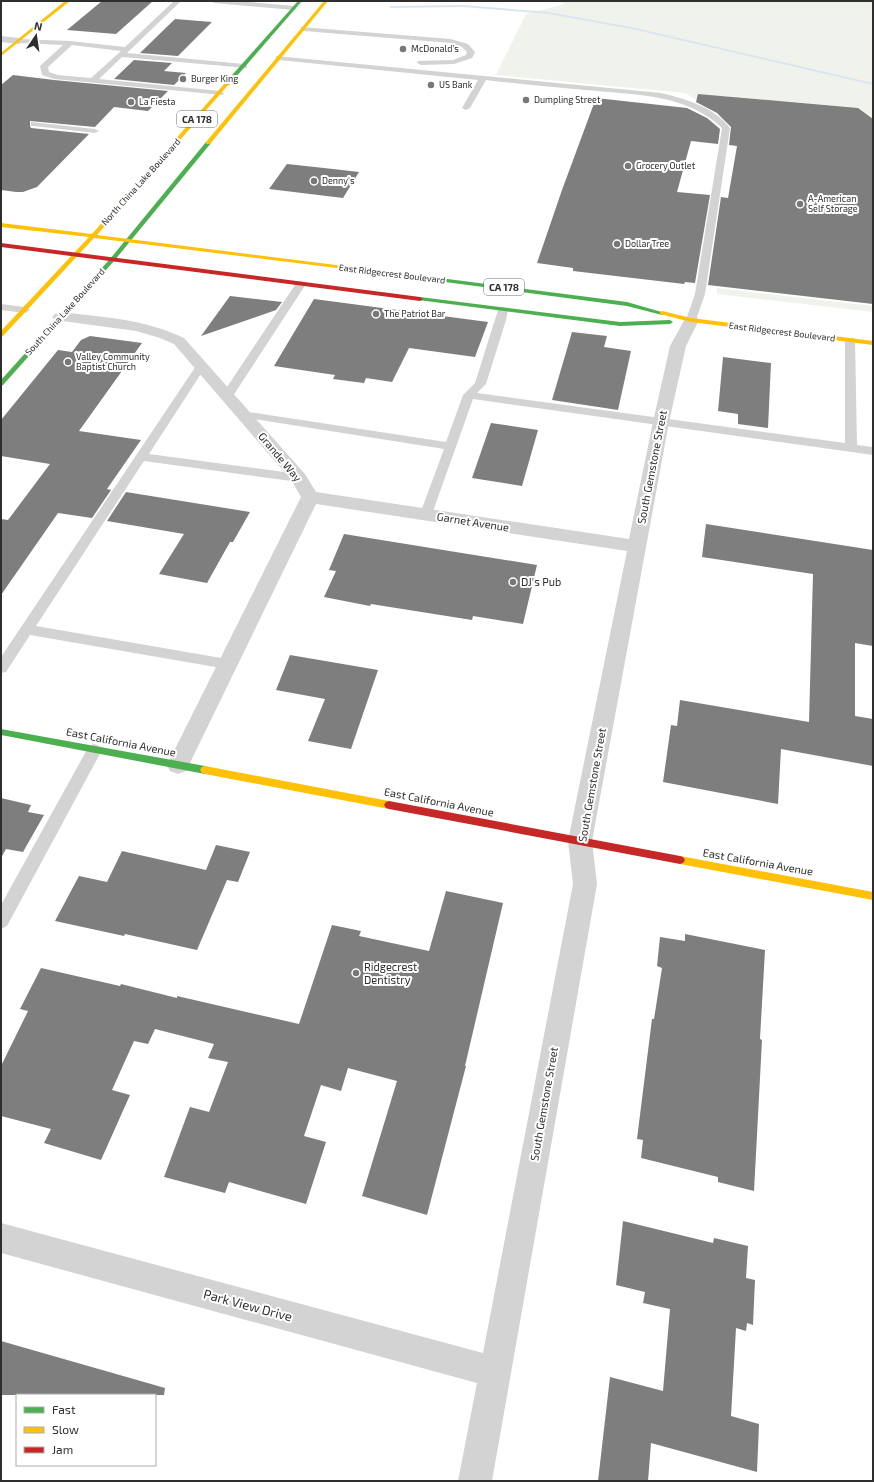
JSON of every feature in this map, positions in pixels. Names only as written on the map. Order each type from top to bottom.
[{"type":"main road","points":[[1,55],[68,1]]},
{"type":"main road","name":"CA 178","points":[[128,240],[326,1]]},
{"type":"main road","name":"North China Lake Boulevard","points":[[93,236],[244,66],[274,41],[297,5]]},
{"type":"main road","points":[[257,85],[251,81],[251,77],[275,49],[274,41]]},
{"type":"main road","name":"East Ridgecrest Boulevard","points":[[1,225],[627,304],[691,320],[873,343]]},
{"type":"main road","points":[[1,335],[93,236]]},
{"type":"main road","name":"South China Lake Boulevard","points":[[1,384],[112,260],[128,240]]},
{"type":"main road","points":[[1,245],[76,255]]},
{"type":"main road","name":"CA 178","points":[[76,255],[112,260]]},
{"type":"main road","name":"East Ridgecrest Boulevard","points":[[112,260],[620,324],[691,320]]},
{"type":"main road","name":"East California Avenue","points":[[1,732],[873,896]]},
{"type":"street","points":[[1,39],[19,41]]},
{"type":"street","name":"Grande Way","points":[[60,317],[147,328],[165,333],[179,341],[299,478],[310,497]]},
{"type":"street","name":"South Gemstone Street","points":[[476,1481],[585,884],[580,842],[661,422],[678,346],[691,320]]},
{"type":"street","points":[[178,765],[310,497]]},
{"type":"street","name":"Garnet Avenue","points":[[310,497],[636,546]]},
{"type":"street","name":"Park View Drive","points":[[1,1238],[495,1372]]},
{"type":"lane","points":[[92,81],[178,1]]},
{"type":"lane","points":[[214,1],[297,5]]},
{"type":"lane","points":[[304,29],[451,41],[463,44],[469,48],[471,52],[469,56],[463,60],[445,64],[413,62],[437,59],[454,52],[458,45],[451,41]]},
{"type":"lane","points":[[19,41],[70,43],[127,49]]},
{"type":"lane","points":[[70,43],[44,66],[45,73],[57,77],[220,93]]},
{"type":"lane","points":[[120,55],[244,66]]},
{"type":"lane","points":[[282,55],[382,60]]},
{"type":"lane","points":[[282,55],[483,78],[661,95],[692,104],[717,118],[726,128],[700,294],[691,320]]},
{"type":"lane","points":[[466,108],[483,78]]},
{"type":"lane","points":[[34,124],[95,131]]},
{"type":"lane","points":[[227,396],[301,284]]},
{"type":"lane","points":[[1,307],[25,310]]},
{"type":"lane","points":[[426,514],[469,395],[480,384],[503,310]]},
{"type":"lane","points":[[850,340],[851,448]]},
{"type":"lane","points":[[1,668],[201,366]]},
{"type":"lane","points":[[469,395],[873,451]]},
{"type":"lane","points":[[242,414],[451,446]]},
{"type":"lane","points":[[141,457],[299,478]]},
{"type":"lane","points":[[27,630],[227,664]]},
{"type":"lane","points":[[1,921],[94,750]]},
{"type":"shaded area","points":[[559,1],[870,1],[873,3],[873,122],[854,108],[699,94],[698,100],[685,93],[496,75],[526,14],[565,4]]},
{"type":"shaded area","points":[[717,288],[873,306],[873,312],[717,294]]},
{"type":"building","points":[[102,1],[153,1],[116,34],[67,30]]},
{"type":"building","points":[[175,19],[212,22],[178,56],[140,53]]},
{"type":"building","points":[[134,60],[172,63],[164,71],[186,73],[174,85],[114,79]]},
{"type":"building","points":[[13,75],[168,91],[148,111],[114,107],[95,127],[30,121],[31,128],[89,134],[37,187],[23,192],[16,192],[1,190],[1,85]]},
{"type":"building","name":"A-American Self Storage","points":[[698,94],[858,108],[873,119],[873,304],[708,285],[721,197],[728,198],[737,146],[729,145],[731,127],[717,113],[696,102]]},
{"type":"building","points":[[596,98],[687,108],[707,118],[720,129],[718,144],[691,141],[677,192],[710,195],[695,283],[685,282],[684,284],[573,271],[573,268],[537,263]]},
{"type":"building","name":"Denny's","points":[[287,164],[359,172],[343,198],[269,189]]},
{"type":"building","points":[[230,296],[282,302],[276,310],[201,336]]},
{"type":"building","points":[[314,299],[488,322],[475,357],[409,348],[392,382],[366,378],[364,383],[333,379],[335,375],[274,366]]},
{"type":"building","points":[[572,332],[607,336],[604,347],[631,351],[618,410],[552,400]]},
{"type":"building","points":[[90,336],[142,343],[79,431],[141,440],[107,489],[111,490],[92,518],[58,513],[1,595],[1,519],[8,520],[50,464],[1,456],[1,420],[58,350],[72,352],[81,340]]},
{"type":"building","points":[[723,357],[771,363],[768,428],[738,424],[738,414],[718,411]]},
{"type":"building","points":[[491,423],[538,430],[522,486],[472,478]]},
{"type":"building","points":[[126,492],[250,512],[233,542],[230,542],[207,583],[159,574],[184,534],[107,521]]},
{"type":"building","points":[[706,524],[873,550],[873,646],[855,643],[855,716],[873,719],[873,766],[781,749],[778,804],[663,782],[671,725],[677,726],[680,700],[809,722],[813,574],[702,557]]},
{"type":"building","points":[[344,534],[537,565],[523,624],[473,616],[472,620],[371,604],[370,606],[324,597],[336,571],[329,570]]},
{"type":"building","points":[[290,655],[378,670],[351,749],[308,741],[325,699],[276,690]]},
{"type":"building","points":[[1,798],[31,805],[28,812],[44,815],[23,852],[6,849],[1,858]]},
{"type":"building","points":[[216,845],[250,852],[238,882],[227,880],[197,950],[125,934],[124,936],[55,921],[79,876],[107,882],[122,851],[206,870]]},
{"type":"building","points":[[446,891],[503,903],[466,1066],[427,1215],[362,1196],[397,1081],[348,1068],[341,1091],[321,1085],[304,1136],[326,1142],[306,1204],[229,1182],[225,1193],[164,1177],[190,1107],[209,1112],[228,1062],[208,1058],[214,1044],[155,1029],[148,1044],[134,1041],[112,1090],[130,1095],[101,1160],[44,1143],[51,1129],[1,1116],[1,1066],[28,1011],[20,1009],[41,968],[120,986],[121,984],[177,998],[177,996],[299,1024],[332,925],[361,931],[359,936],[429,951]]},
{"type":"building","points":[[685,934],[765,950],[754,1191],[718,1182],[718,1177],[641,1158],[643,1140],[637,1139],[652,1019],[654,1019],[662,968],[657,966],[660,937],[685,941]]},
{"type":"building","points":[[623,1221],[713,1243],[714,1238],[748,1246],[746,1278],[755,1280],[753,1325],[747,1323],[746,1331],[736,1328],[731,1416],[759,1424],[757,1472],[651,1443],[648,1481],[598,1481],[610,1377],[663,1391],[670,1309],[643,1303],[645,1292],[616,1285]]},
{"type":"building","points":[[1,1341],[165,1388],[164,1395],[1,1395]]},
{"type":"waterway","points":[[391,7],[463,6],[549,13],[636,29],[873,84]]},
{"type":"traffic: fast","points":[[227,84],[300,1]]},
{"type":"traffic: fast","points":[[1,384],[112,260],[208,143]]},
{"type":"traffic: fast","points":[[424,278],[627,304],[662,313]]},
{"type":"traffic: fast","points":[[420,299],[620,324],[670,322]]},
{"type":"traffic: fast","points":[[1,732],[205,770]]},
{"type":"traffic: slow","points":[[1,55],[68,1]]},
{"type":"traffic: slow","points":[[208,143],[326,1]]},
{"type":"traffic: slow","points":[[1,335],[107,221],[227,84]]},
{"type":"traffic: slow","points":[[1,225],[93,236]]},
{"type":"traffic: slow","points":[[93,236],[424,278]]},
{"type":"traffic: slow","points":[[662,313],[691,320],[873,343]]},
{"type":"traffic: slow","points":[[205,770],[389,805]]},
{"type":"traffic: slow","points":[[680,860],[873,896]]},
{"type":"traffic: jam","points":[[1,245],[76,255]]},
{"type":"traffic: jam","points":[[76,255],[420,299]]},
{"type":"traffic: jam","points":[[389,805],[680,860]]},
{"type":"place","name":"McDonald's","points":[[403,49]]},
{"type":"place","name":"Burger King","points":[[183,79]]},
{"type":"place","name":"US Bank","points":[[431,85]]},
{"type":"place","name":"Dumpling Street","points":[[526,100]]},
{"type":"place","name":"La Fiesta","points":[[131,102]]},
{"type":"place","name":"Grocery Outlet","points":[[628,166]]},
{"type":"place","name":"Denny's","points":[[314,181]]},
{"type":"place","name":"A-American Self Storage","points":[[800,204]]},
{"type":"place","name":"Dollar Tree","points":[[617,244]]},
{"type":"place","name":"The Patriot Bar","points":[[376,314]]},
{"type":"place","name":"Valley Community Baptist Church","points":[[68,362]]},
{"type":"place","name":"DJ's Pub","points":[[513,582]]},
{"type":"place","name":"Ridgecrest Dentistry","points":[[356,973]]}]
